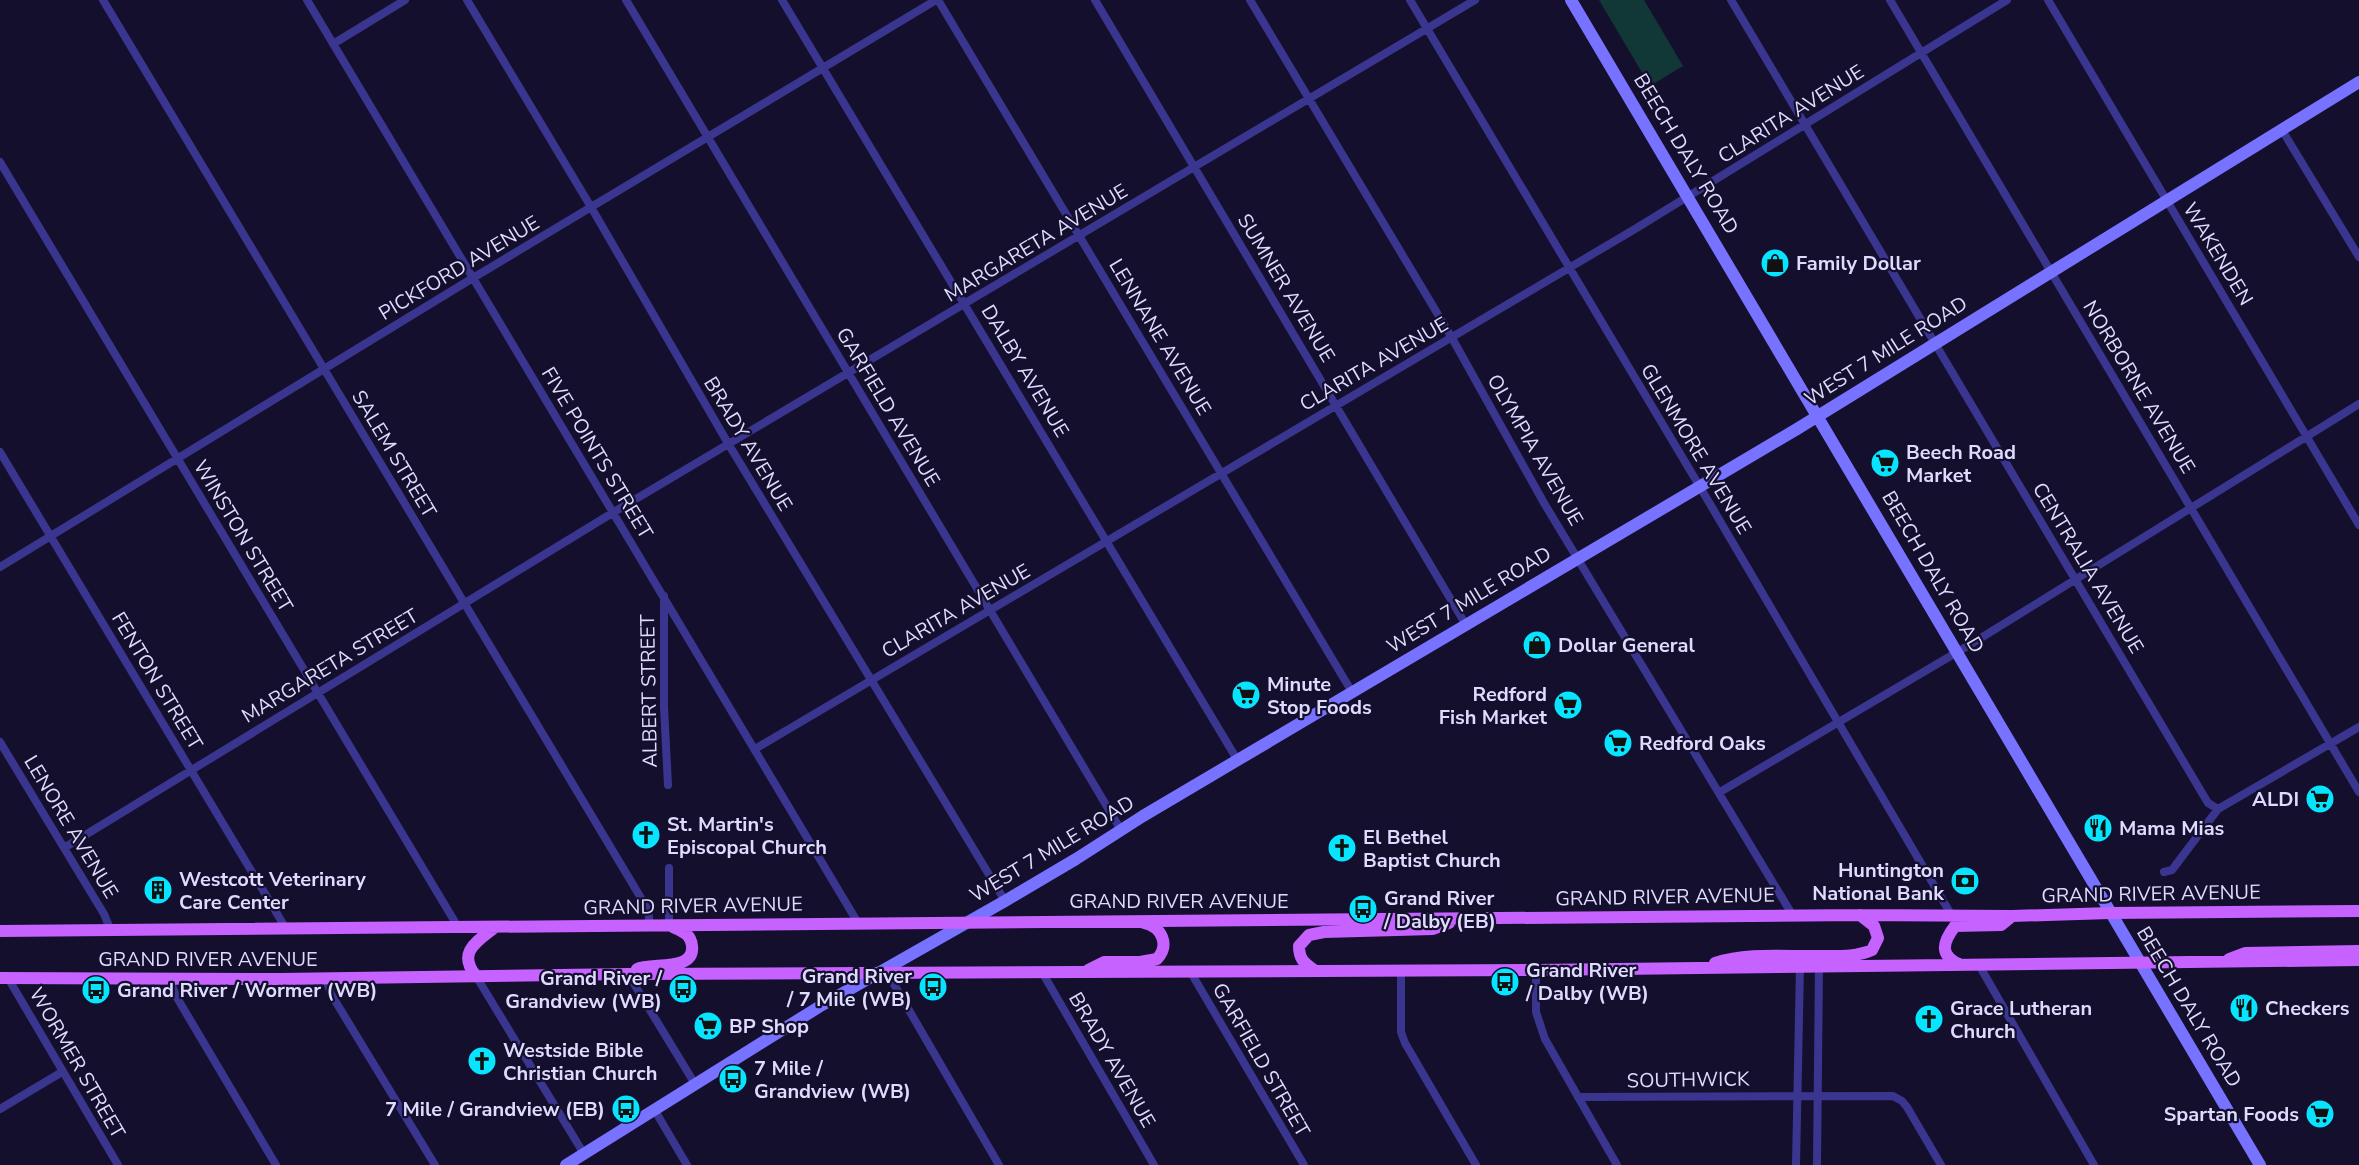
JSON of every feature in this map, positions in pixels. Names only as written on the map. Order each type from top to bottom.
[{"type":"main road","name":"BEECH DALY ROAD","points":[[1571,0],[2260,1165]]},
{"type":"main road","name":"WEST 7 MILE ROAD","points":[[566,1165],[874,974],[1005,901],[1352,692],[1819,416],[2359,82]]},
{"type":"main road","name":"GRAND RIVER AVENUE","points":[[6,931],[1860,915],[2012,916],[2359,911]]},
{"type":"main road","points":[[1702,967],[1734,957],[1829,956],[1866,953],[1875,947],[1878,938],[1874,926],[1860,915]]},
{"type":"main road","points":[[1962,965],[1951,961],[1946,953],[1946,943],[1955,926],[2001,925],[2012,916]]},
{"type":"main road","points":[[1314,970],[1303,962],[1299,955],[1299,946],[1309,936],[1323,932],[1433,929],[1459,919]]},
{"type":"main road","points":[[1084,972],[1104,962],[1153,961],[1160,956],[1164,947],[1160,931],[1152,924],[1136,921]]},
{"type":"main road","points":[[628,974],[643,966],[676,964],[690,957],[693,949],[690,938],[685,932],[669,926]]},
{"type":"main road","points":[[476,976],[470,969],[467,959],[470,950],[475,942],[494,928]]},
{"type":"main road","points":[[0,939],[6,931]]},
{"type":"main road","points":[[2222,962],[2246,952],[2359,951]]},
{"type":"main road","name":"GRAND RIVER AVENUE","points":[[3,976],[326,979],[628,974],[1536,970],[2359,960]]},
{"type":"street","name":"SALEM STREET","points":[[103,0],[648,910],[650,926]]},
{"type":"street","name":"FIVE POINTS STREET","points":[[308,0],[858,923]]},
{"type":"street","points":[[333,44],[405,0]]},
{"type":"street","name":"BRADY AVENUE","points":[[467,0],[591,207],[729,445],[1005,901]]},
{"type":"street","name":"GARFIELD AVENUE","points":[[626,0],[1121,830]]},
{"type":"street","name":"DALBY AVENUE","points":[[783,0],[1238,760]]},
{"type":"street","name":"PICKFORD AVENUE","points":[[0,567],[323,369],[937,0]]},
{"type":"street","name":"LENNANE AVENUE","points":[[937,0],[1352,692]]},
{"type":"street","name":"SUMNER AVENUE","points":[[1095,0],[1466,625]]},
{"type":"street","name":"OLYMPIA AVENUE","points":[[1250,0],[1452,338],[1544,503],[1793,916]]},
{"type":"street","name":"GLENMORE AVENUE","points":[[1410,0],[1952,916]]},
{"type":"street","name":"MARGARETA AVENUE","points":[[614,512],[1475,0]]},
{"type":"street","name":"CENTRALIA AVENUE","points":[[1731,0],[2208,803],[2218,809]]},
{"type":"street","name":"NORBORNE AVENUE","points":[[1890,0],[2359,792]]},
{"type":"street","name":"CLARITA AVENUE","points":[[755,749],[1688,197],[2007,0]]},
{"type":"street","name":"WAKENDEN","points":[[2048,0],[2359,525]]},
{"type":"street","points":[[2282,130],[2359,257]]},
{"type":"street","name":"WINSTON STREET","points":[[0,162],[458,927]]},
{"type":"street","points":[[1720,792],[1958,652],[2359,404]]},
{"type":"street","name":"FENTON STREET","points":[[0,452],[285,927]]},
{"type":"street","name":"MARGARETA STREET","points":[[64,848],[614,512]]},
{"type":"street","name":"ALBERT STREET","points":[[664,596],[664,707],[668,785]]},
{"type":"street","points":[[2164,872],[2172,870],[2218,809],[2359,727]]},
{"type":"street","name":"LENORE AVENUE","points":[[0,742],[104,915],[111,931]]},
{"type":"street","points":[[669,868],[669,926]]},
{"type":"street","points":[[1816,1165],[1819,965]]},
{"type":"street","points":[[1979,965],[2094,1165]]},
{"type":"street","points":[[1796,1165],[1800,966]]},
{"type":"street","points":[[1401,970],[1401,1032],[1405,1043],[1476,1165]]},
{"type":"street","points":[[1536,970],[1536,1011],[1545,1039],[1617,1165]]},
{"type":"street","name":"GARFIELD STREET","points":[[1190,971],[1304,1165]]},
{"type":"street","name":"BRADY AVENUE","points":[[1042,972],[1154,1165]]},
{"type":"street","points":[[628,974],[695,1084]]},
{"type":"street","points":[[888,974],[999,1165]]},
{"type":"street","name":"WORMER STREET","points":[[3,976],[118,1165]]},
{"type":"street","points":[[476,976],[584,1154]]},
{"type":"street","points":[[169,977],[176,996],[276,1165]]},
{"type":"street","points":[[326,979],[331,994],[435,1165]]},
{"type":"street","points":[[0,1108],[62,1072]]},
{"type":"street","name":"SOUTHWICK","points":[[1578,1097],[1818,1095],[1897,1097],[1907,1107],[1941,1165]]},
{"type":"street","points":[[654,1109],[687,1165]]},
{"type":"green space","points":[[1599,0],[1644,0],[1683,66],[1650,86]]},
{"type":"place","name":"Family Dollar","points":[[1775,263]]},
{"type":"place","name":"Beech Road Market","points":[[1885,463]]},
{"type":"place","name":"Dollar General","points":[[1537,645]]},
{"type":"place","name":"Minute Stop Foods","points":[[1246,695]]},
{"type":"place","name":"Redford Fish Market","points":[[1568,705]]},
{"type":"place","name":"Redford Oaks","points":[[1618,743]]},
{"type":"place","name":"ALDI","points":[[2320,799]]},
{"type":"place","name":"Mama Mias","points":[[2098,828]]},
{"type":"place","name":"St. Martin's Episcopal Church","points":[[646,835]]},
{"type":"place","name":"El Bethel Baptist Church","points":[[1342,848]]},
{"type":"place","name":"Huntington National Bank","points":[[1965,881]]},
{"type":"place","name":"Westcott Veterinary Care Center","points":[[158,890]]},
{"type":"place","name":"Grand River / Dalby (EB)","points":[[1363,909]]},
{"type":"place","name":"Grand River / Dalby (WB)","points":[[1505,982]]},
{"type":"place","name":"Grand River / 7 Mile (WB)","points":[[933,987]]},
{"type":"place","name":"Grand River / Grandview (WB)","points":[[683,989]]},
{"type":"place","name":"Grand River / Wormer (WB)","points":[[96,990]]},
{"type":"place","name":"Checkers","points":[[2244,1008]]},
{"type":"place","name":"Grace Lutheran Church","points":[[1929,1019]]},
{"type":"place","name":"BP Shop","points":[[708,1026]]},
{"type":"place","name":"Westside Bible Christian Church","points":[[482,1061]]},
{"type":"place","name":"7 Mile / Grandview (WB)","points":[[733,1079]]},
{"type":"place","name":"7 Mile / Grandview (EB)","points":[[626,1109]]},
{"type":"place","name":"Spartan Foods","points":[[2320,1114]]}]
